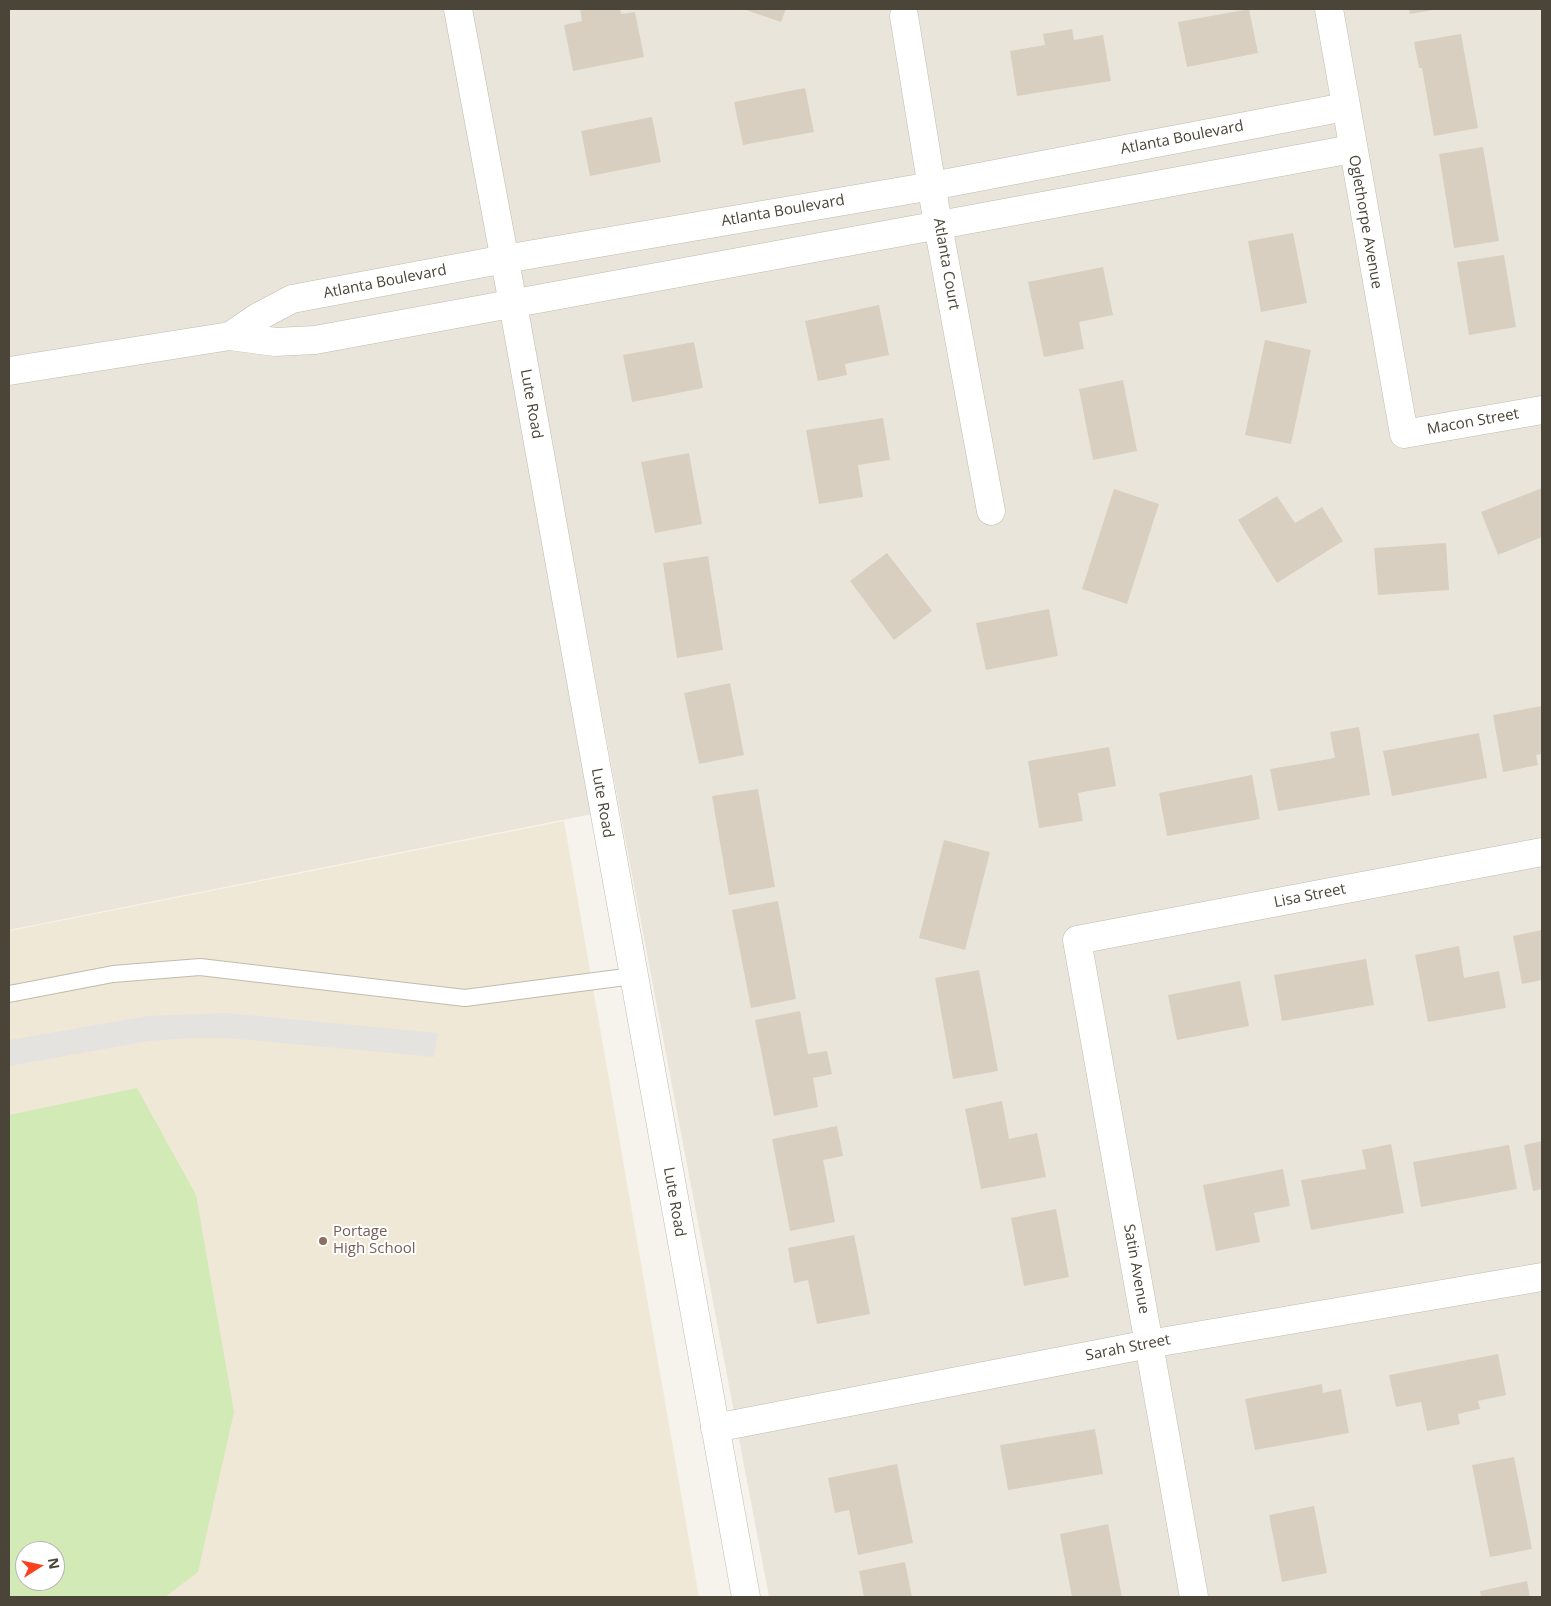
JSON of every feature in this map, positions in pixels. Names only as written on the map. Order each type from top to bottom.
[{"type":"street","name":"Lute Road","points":[[458,9],[505,259],[746,1597]]},
{"type":"street","name":"Oglethorpe Avenue","points":[[1329,9],[1352,149],[1404,434]]},
{"type":"street","name":"Atlanta Court","points":[[904,16],[938,225],[991,511]]},
{"type":"street","name":"Atlanta Boulevard","points":[[230,336],[258,317],[292,299],[505,259],[932,186],[1346,107]]},
{"type":"street","name":"Atlanta Boulevard","points":[[9,370],[230,336],[275,342],[315,340],[1352,149]]},
{"type":"street","name":"Macon Street","points":[[1404,434],[1542,410]]},
{"type":"street","name":"Lisa Street","points":[[1077,940],[1542,852]]},
{"type":"street","name":"Satin Avenue","points":[[1077,940],[1194,1597]]},
{"type":"street","name":"Sarah Street","points":[[715,1428],[1150,1344],[1542,1277]]},
{"type":"lane","points":[[9,994],[113,974],[200,967],[465,998],[634,976]]},
{"type":"shaded area","points":[[9,9],[446,9],[592,814],[9,930]]},
{"type":"shaded area","points":[[471,9],[1542,9],[1542,1597],[769,1597]]},
{"type":"shaded area","name":"Portage High School","points":[[564,821],[699,1597],[9,1597],[9,931]]},
{"type":"shaded area","points":[[226,1013],[438,1033],[434,1057],[228,1038],[189,1038],[149,1041],[9,1066],[9,1040],[148,1016]]},
{"type":"green space","points":[[137,1088],[196,1195],[234,1412],[198,1572],[165,1597],[9,1597],[9,1115]]},
{"type":"building","points":[[580,9],[620,9],[621,14],[635,12],[644,57],[573,71],[564,25],[582,21]]},
{"type":"building","points":[[743,9],[786,9],[781,22]]},
{"type":"building","points":[[1249,9],[1258,53],[1187,67],[1178,22]]},
{"type":"building","points":[[1409,9],[1433,9],[1433,10],[1410,14]]},
{"type":"building","points":[[1072,29],[1074,40],[1103,35],[1111,81],[1017,96],[1010,51],[1045,45],[1043,34]]},
{"type":"building","points":[[1461,34],[1478,128],[1434,136],[1422,68],[1419,68],[1414,42]]},
{"type":"building","points":[[805,88],[814,132],[743,145],[734,102]]},
{"type":"building","points":[[652,117],[661,162],[590,176],[581,131]]},
{"type":"building","points":[[1483,147],[1499,241],[1454,248],[1439,154]]},
{"type":"building","points":[[1293,233],[1307,303],[1261,312],[1248,241]]},
{"type":"building","points":[[1504,255],[1516,327],[1469,335],[1457,262]]},
{"type":"building","points":[[1103,267],[1113,315],[1079,322],[1084,349],[1044,357],[1028,282]]},
{"type":"building","points":[[879,305],[889,355],[845,364],[847,375],[818,381],[805,321]]},
{"type":"building","points":[[1265,340],[1311,350],[1291,444],[1245,435]]},
{"type":"building","points":[[694,342],[703,388],[632,402],[623,355]]},
{"type":"building","points":[[1123,380],[1137,451],[1093,460],[1079,389]]},
{"type":"building","points":[[883,418],[890,460],[858,465],[863,497],[819,504],[806,430]]},
{"type":"building","points":[[689,453],[702,524],[655,533],[641,462]]},
{"type":"building","points":[[1542,488],[1542,537],[1498,555],[1481,512]]},
{"type":"building","points":[[1114,489],[1159,504],[1127,604],[1082,589]]},
{"type":"building","points":[[1277,496],[1295,523],[1322,507],[1343,541],[1277,583],[1238,520]]},
{"type":"building","points":[[1446,543],[1449,590],[1378,595],[1374,548]]},
{"type":"building","points":[[887,553],[932,611],[894,640],[850,581]]},
{"type":"building","points":[[708,556],[723,650],[677,658],[663,563]]},
{"type":"building","points":[[1049,609],[1058,656],[986,670],[976,623]]},
{"type":"building","points":[[730,683],[744,755],[699,764],[684,693]]},
{"type":"building","points":[[1542,706],[1542,754],[1536,755],[1538,765],[1503,772],[1493,715]]},
{"type":"building","points":[[1359,727],[1370,795],[1278,811],[1270,769],[1335,758],[1330,732]]},
{"type":"building","points":[[1479,733],[1487,778],[1392,796],[1383,751]]},
{"type":"building","points":[[1109,747],[1116,786],[1078,793],[1083,821],[1039,828],[1028,761]]},
{"type":"building","points":[[1252,775],[1260,819],[1167,836],[1159,793]]},
{"type":"building","points":[[758,789],[775,887],[729,895],[712,796]]},
{"type":"building","points":[[944,840],[990,852],[965,950],[919,938]]},
{"type":"building","points":[[778,901],[796,999],[751,1008],[732,910]]},
{"type":"building","points":[[1542,930],[1542,980],[1522,984],[1513,936]]},
{"type":"building","points":[[1459,946],[1464,978],[1499,971],[1506,1008],[1428,1022],[1415,955]]},
{"type":"building","points":[[1366,959],[1374,1005],[1282,1021],[1274,975]]},
{"type":"building","points":[[979,970],[998,1071],[953,1079],[935,978]]},
{"type":"building","points":[[1240,981],[1249,1026],[1177,1040],[1168,995]]},
{"type":"building","points":[[800,1011],[808,1054],[827,1051],[832,1074],[813,1078],[818,1107],[774,1116],[755,1020]]},
{"type":"building","points":[[1002,1101],[1009,1139],[1037,1133],[1046,1177],[981,1189],[965,1109]]},
{"type":"building","points":[[837,1126],[843,1156],[823,1160],[835,1222],[790,1231],[772,1139]]},
{"type":"building","points":[[1542,1141],[1542,1189],[1533,1191],[1524,1145]]},
{"type":"building","points":[[1391,1144],[1404,1213],[1311,1230],[1301,1180],[1366,1169],[1362,1150]]},
{"type":"building","points":[[1509,1145],[1517,1189],[1421,1207],[1413,1162]]},
{"type":"building","points":[[1283,1169],[1290,1206],[1254,1213],[1260,1242],[1216,1251],[1203,1185]]},
{"type":"building","points":[[1056,1209],[1069,1277],[1024,1286],[1011,1218]]},
{"type":"building","points":[[854,1235],[870,1314],[817,1324],[808,1280],[794,1283],[788,1248]]},
{"type":"building","points":[[1498,1354],[1506,1395],[1478,1401],[1480,1409],[1458,1414],[1460,1424],[1427,1431],[1421,1402],[1396,1407],[1389,1375]]},
{"type":"building","points":[[1322,1384],[1323,1393],[1341,1389],[1349,1433],[1255,1450],[1245,1399]]},
{"type":"building","points":[[1095,1429],[1103,1474],[1008,1490],[1000,1445]]},
{"type":"building","points":[[1514,1457],[1532,1549],[1490,1557],[1472,1465]]},
{"type":"building","points":[[897,1464],[913,1543],[858,1555],[849,1510],[835,1513],[828,1478]]},
{"type":"building","points":[[1314,1506],[1327,1573],[1282,1582],[1269,1515]]},
{"type":"building","points":[[1108,1524],[1122,1597],[1072,1597],[1060,1534]]},
{"type":"building","points":[[905,1562],[912,1597],[864,1597],[859,1571]]},
{"type":"building","points":[[1527,1581],[1530,1597],[1481,1597],[1480,1591]]},
{"type":"place","name":"Portage High School","points":[[323,1241]]}]
